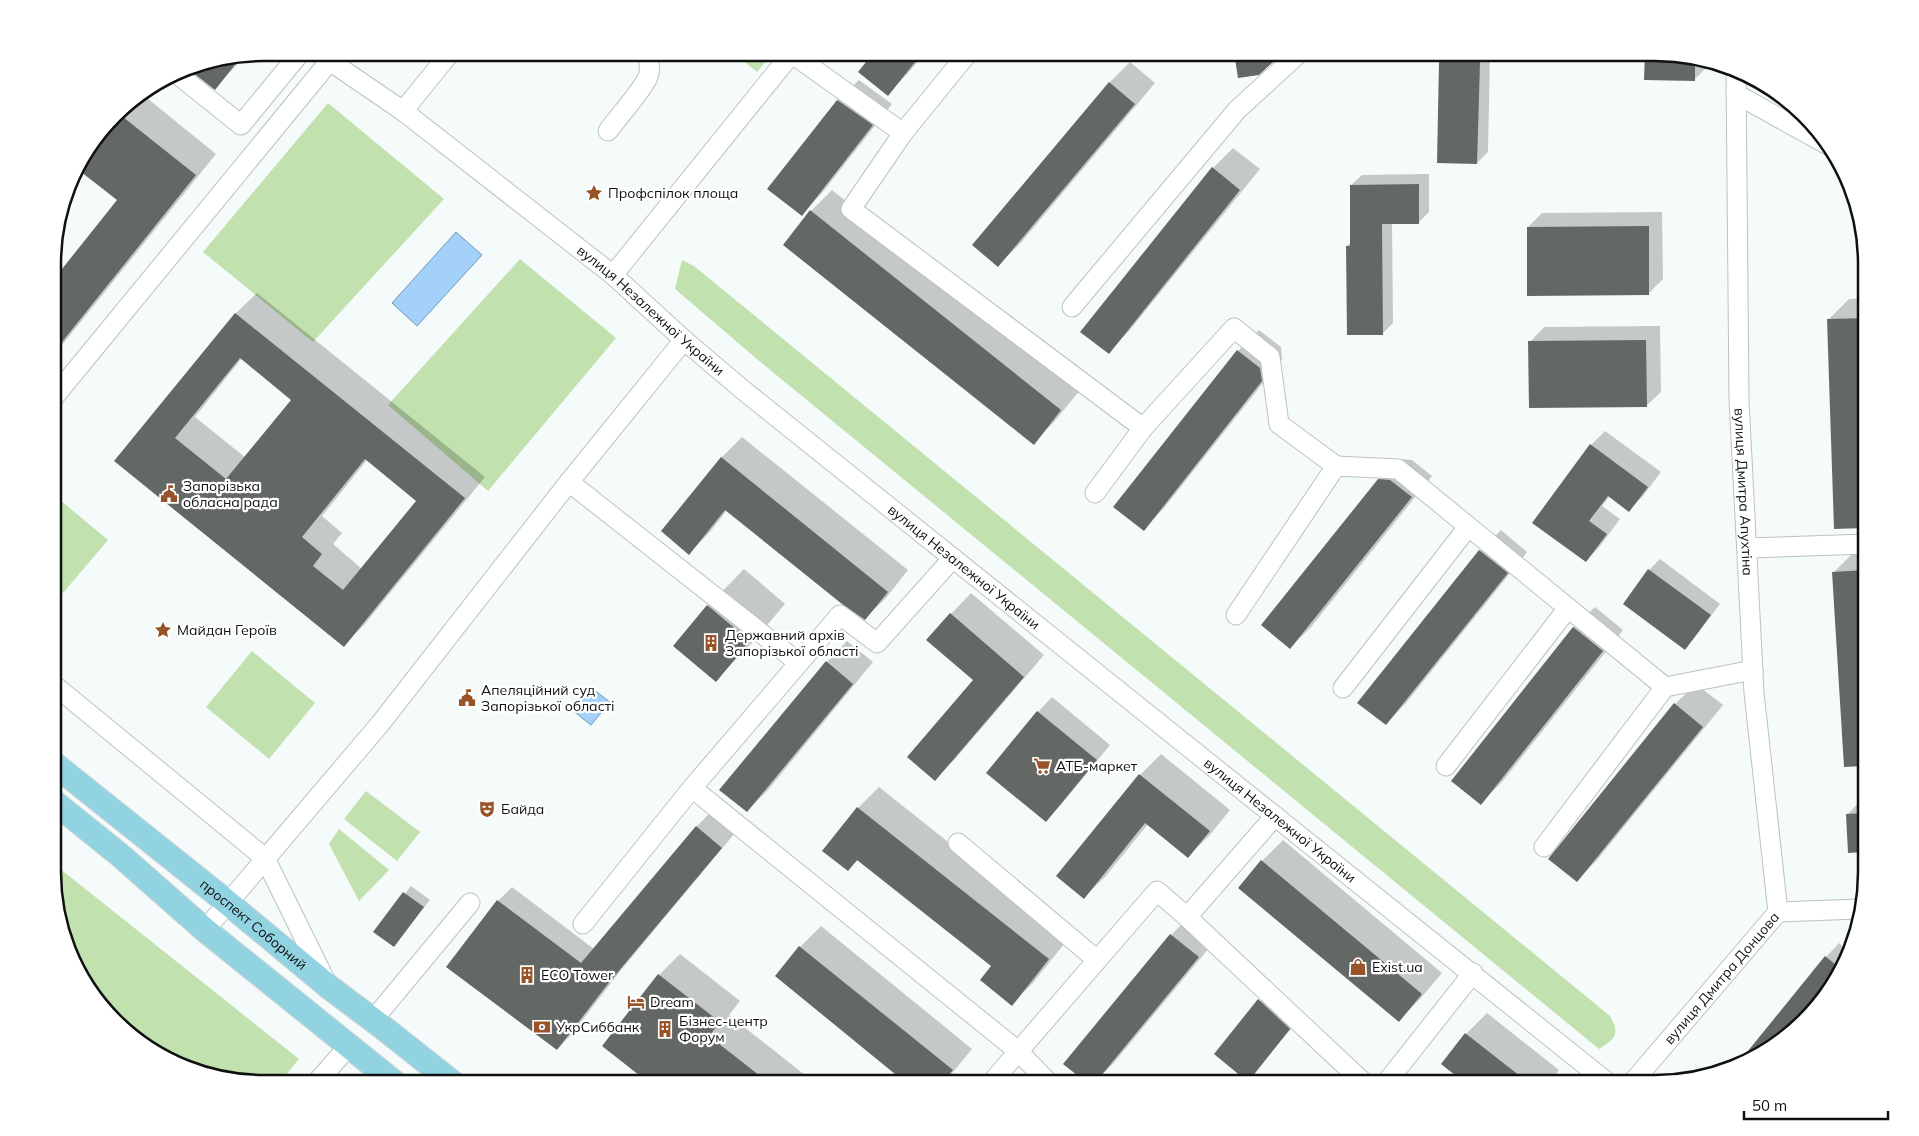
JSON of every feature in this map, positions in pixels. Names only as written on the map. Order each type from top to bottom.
[{"type":"main road","name":"проспект Соборний","points":[[61,770],[228,902],[329,987],[443,1075]]},
{"type":"main road","points":[[61,808],[121,856],[205,930],[384,1075]]},
{"type":"main road","points":[[349,1046],[373,1020]]},
{"type":"street","points":[[183,78],[241,125],[293,61]]},
{"type":"street","points":[[61,388],[321,61]]},
{"type":"street","name":"вулиця Незалежної України","points":[[330,61],[403,112],[614,275],[684,340],[743,390],[1598,1075]]},
{"type":"street","points":[[403,112],[443,61]]},
{"type":"street","points":[[608,131],[648,78],[650,67],[648,61]]},
{"type":"street","points":[[614,275],[785,61]]},
{"type":"street","points":[[802,61],[903,133]]},
{"type":"street","points":[[961,61],[903,133],[851,209],[1142,428]]},
{"type":"street","points":[[1072,307],[1237,110],[1291,61]]},
{"type":"street","name":"вулиця Дмитра Апухтіна","points":[[1736,78],[1739,400],[1753,670],[1778,912]]},
{"type":"street","points":[[1736,94],[1812,136]]},
{"type":"street","points":[[1095,493],[1142,428],[1234,328],[1270,357],[1279,424],[1336,466],[1398,469],[1665,687]]},
{"type":"street","points":[[205,930],[265,858],[298,823],[380,724],[684,340]]},
{"type":"street","points":[[1236,615],[1336,466]]},
{"type":"street","points":[[570,482],[799,663]]},
{"type":"street","points":[[1343,688],[1468,527]]},
{"type":"street","points":[[1747,548],[1858,544]]},
{"type":"street","points":[[584,924],[692,788],[840,615],[877,643],[953,558]]},
{"type":"street","points":[[1446,766],[1568,608]]},
{"type":"street","points":[[1544,848],[1665,687],[1753,670]]},
{"type":"street","points":[[61,691],[265,858],[329,987]]},
{"type":"street","points":[[692,788],[1018,1051],[1041,1075]]},
{"type":"street","points":[[1187,917],[1275,816]]},
{"type":"street","points":[[958,843],[1097,960]]},
{"type":"street","points":[[998,1075],[1157,891],[1355,1075]]},
{"type":"street","points":[[373,1020],[470,902]]},
{"type":"street","name":"вулиця Дмитра Донцова","points":[[1639,1075],[1778,912],[1854,909]]},
{"type":"street","points":[[1392,1075],[1472,973]]},
{"type":"street","points":[[324,1075],[349,1046]]},
{"type":"green space","points":[[744,61],[766,61],[757,72]]},
{"type":"green space","points":[[328,103],[444,199],[313,342],[203,252]]},
{"type":"green space","points":[[520,259],[616,338],[488,491],[388,405]]},
{"type":"green space","points":[[682,260],[694,266],[1610,1016],[1615,1027],[1613,1039],[1599,1049],[758,360],[675,289]]},
{"type":"green space","points":[[61,501],[108,540],[63,593],[61,591]]},
{"type":"green space","points":[[252,651],[315,703],[269,759],[206,707]]},
{"type":"green space","points":[[366,791],[420,832],[397,861],[344,819]]},
{"type":"green space","points":[[339,829],[389,870],[359,901],[329,844]]},
{"type":"green space","points":[[61,870],[299,1059],[286,1075],[237,1073],[199,1064],[174,1054],[151,1041],[112,1006],[95,985],[82,962],[65,912]]},
{"type":"water","points":[[456,232],[482,255],[417,326],[392,303]]},
{"type":"water","points":[[590,687],[610,702],[591,725],[572,710]]},
{"type":"building","points":[[867,61],[916,61],[888,96],[858,72]]},
{"type":"building","points":[[1235,61],[1274,61],[1259,75],[1238,78]]},
{"type":"building","points":[[1645,61],[1695,65],[1695,81],[1644,80]]},
{"type":"building","points":[[1439,62],[1480,62],[1477,164],[1437,163]]},
{"type":"building","points":[[236,63],[215,90],[194,74]]},
{"type":"building","points":[[1109,82],[1135,104],[998,267],[972,245]]},
{"type":"building","points":[[837,100],[873,125],[802,216],[767,189]]},
{"type":"building","points":[[124,118],[196,175],[61,343],[61,270],[117,200],[83,173],[95,151]]},
{"type":"building","points":[[1212,167],[1240,190],[1109,354],[1080,332]]},
{"type":"building","points":[[1419,184],[1419,224],[1382,224],[1383,335],[1347,335],[1346,246],[1350,246],[1350,185]]},
{"type":"building","points":[[810,210],[1061,410],[1034,445],[783,245]]},
{"type":"building","points":[[1649,226],[1649,295],[1527,296],[1527,227]]},
{"type":"building","points":[[235,313],[465,498],[344,647],[114,461]],"holes":[[[240,358],[291,400],[226,479],[175,438]],[[365,459],[416,501],[343,590],[313,566],[322,554],[302,537]]]},
{"type":"building","points":[[1858,318],[1858,528],[1834,529],[1827,319]]},
{"type":"building","points":[[1646,340],[1647,407],[1529,408],[1528,341]]},
{"type":"building","points":[[1237,350],[1260,368],[1262,381],[1144,531],[1113,507]]},
{"type":"building","points":[[1590,444],[1648,487],[1629,512],[1608,496],[1589,521],[1607,534],[1586,562],[1532,523]]},
{"type":"building","points":[[721,457],[888,592],[865,620],[842,604],[725,510],[689,555],[661,531]]},
{"type":"building","points":[[1378,479],[1390,480],[1412,497],[1290,649],[1261,625]]},
{"type":"building","points":[[1479,550],[1508,573],[1386,725],[1357,703]]},
{"type":"building","points":[[1648,569],[1711,615],[1685,650],[1623,604]]},
{"type":"building","points":[[1858,570],[1858,766],[1844,767],[1832,572]]},
{"type":"building","name":"Державний архів Запорізької області","points":[[707,605],[750,641],[716,682],[673,646]]},
{"type":"building","points":[[950,613],[1024,677],[935,781],[907,757],[973,680],[926,640]]},
{"type":"building","points":[[1573,627],[1603,651],[1481,805],[1451,781]]},
{"type":"building","points":[[826,661],[853,684],[747,812],[719,790]]},
{"type":"building","points":[[1674,703],[1703,727],[1577,882],[1548,859]]},
{"type":"building","name":"АТБ-маркет","points":[[1037,711],[1097,760],[1046,822],[986,773]]},
{"type":"building","points":[[1139,774],[1210,831],[1188,858],[1145,823],[1084,899],[1056,876]]},
{"type":"building","points":[[857,807],[1049,959],[1012,1006],[980,980],[991,966],[857,860],[848,871],[822,851]]},
{"type":"building","points":[[1858,813],[1858,852],[1848,853],[1846,814]]},
{"type":"building","name":"ECO Tower","points":[[696,826],[722,848],[607,985],[557,1050],[446,967],[497,900],[581,963]]},
{"type":"building","points":[[1261,860],[1422,994],[1399,1022],[1238,888]]},
{"type":"building","points":[[403,892],[424,907],[394,947],[373,932]]},
{"type":"building","points":[[1170,934],[1199,957],[1102,1075],[1077,1075],[1063,1064]]},
{"type":"building","points":[[799,946],[953,1070],[949,1075],[896,1075],[775,976]]},
{"type":"building","points":[[1825,956],[1836,965],[1824,985],[1789,1024],[1768,1041],[1746,1054]]},
{"type":"building","name":"Бізнес-центр Форум","points":[[658,974],[720,1022],[709,1036],[759,1075],[639,1075],[602,1046]]},
{"type":"building","points":[[1258,999],[1290,1029],[1254,1075],[1240,1075],[1214,1054]]},
{"type":"building","points":[[1465,1033],[1519,1075],[1455,1075],[1441,1064]]},
{"type":"place","name":"Профспілок площа","points":[[594,193]]},
{"type":"place","name":"Запорізька обласна рада","points":[[169,494]]},
{"type":"place","name":"Майдан Героїв","points":[[163,630]]},
{"type":"place","name":"Державний архів Запорізької області","points":[[711,643]]},
{"type":"place","name":"Апеляційний суд Запорізької області","points":[[467,698]]},
{"type":"place","name":"АТБ-маркет","points":[[1042,766]]},
{"type":"place","name":"Байда","points":[[487,809]]},
{"type":"place","name":"Exist.ua","points":[[1358,967]]},
{"type":"place","name":"ECO Tower","points":[[527,975]]},
{"type":"place","name":"Dream","points":[[636,1002]]},
{"type":"place","name":"УкрСиббанк","points":[[542,1027]]},
{"type":"place","name":"Бізнес-центр Форум","points":[[665,1029]]}]
